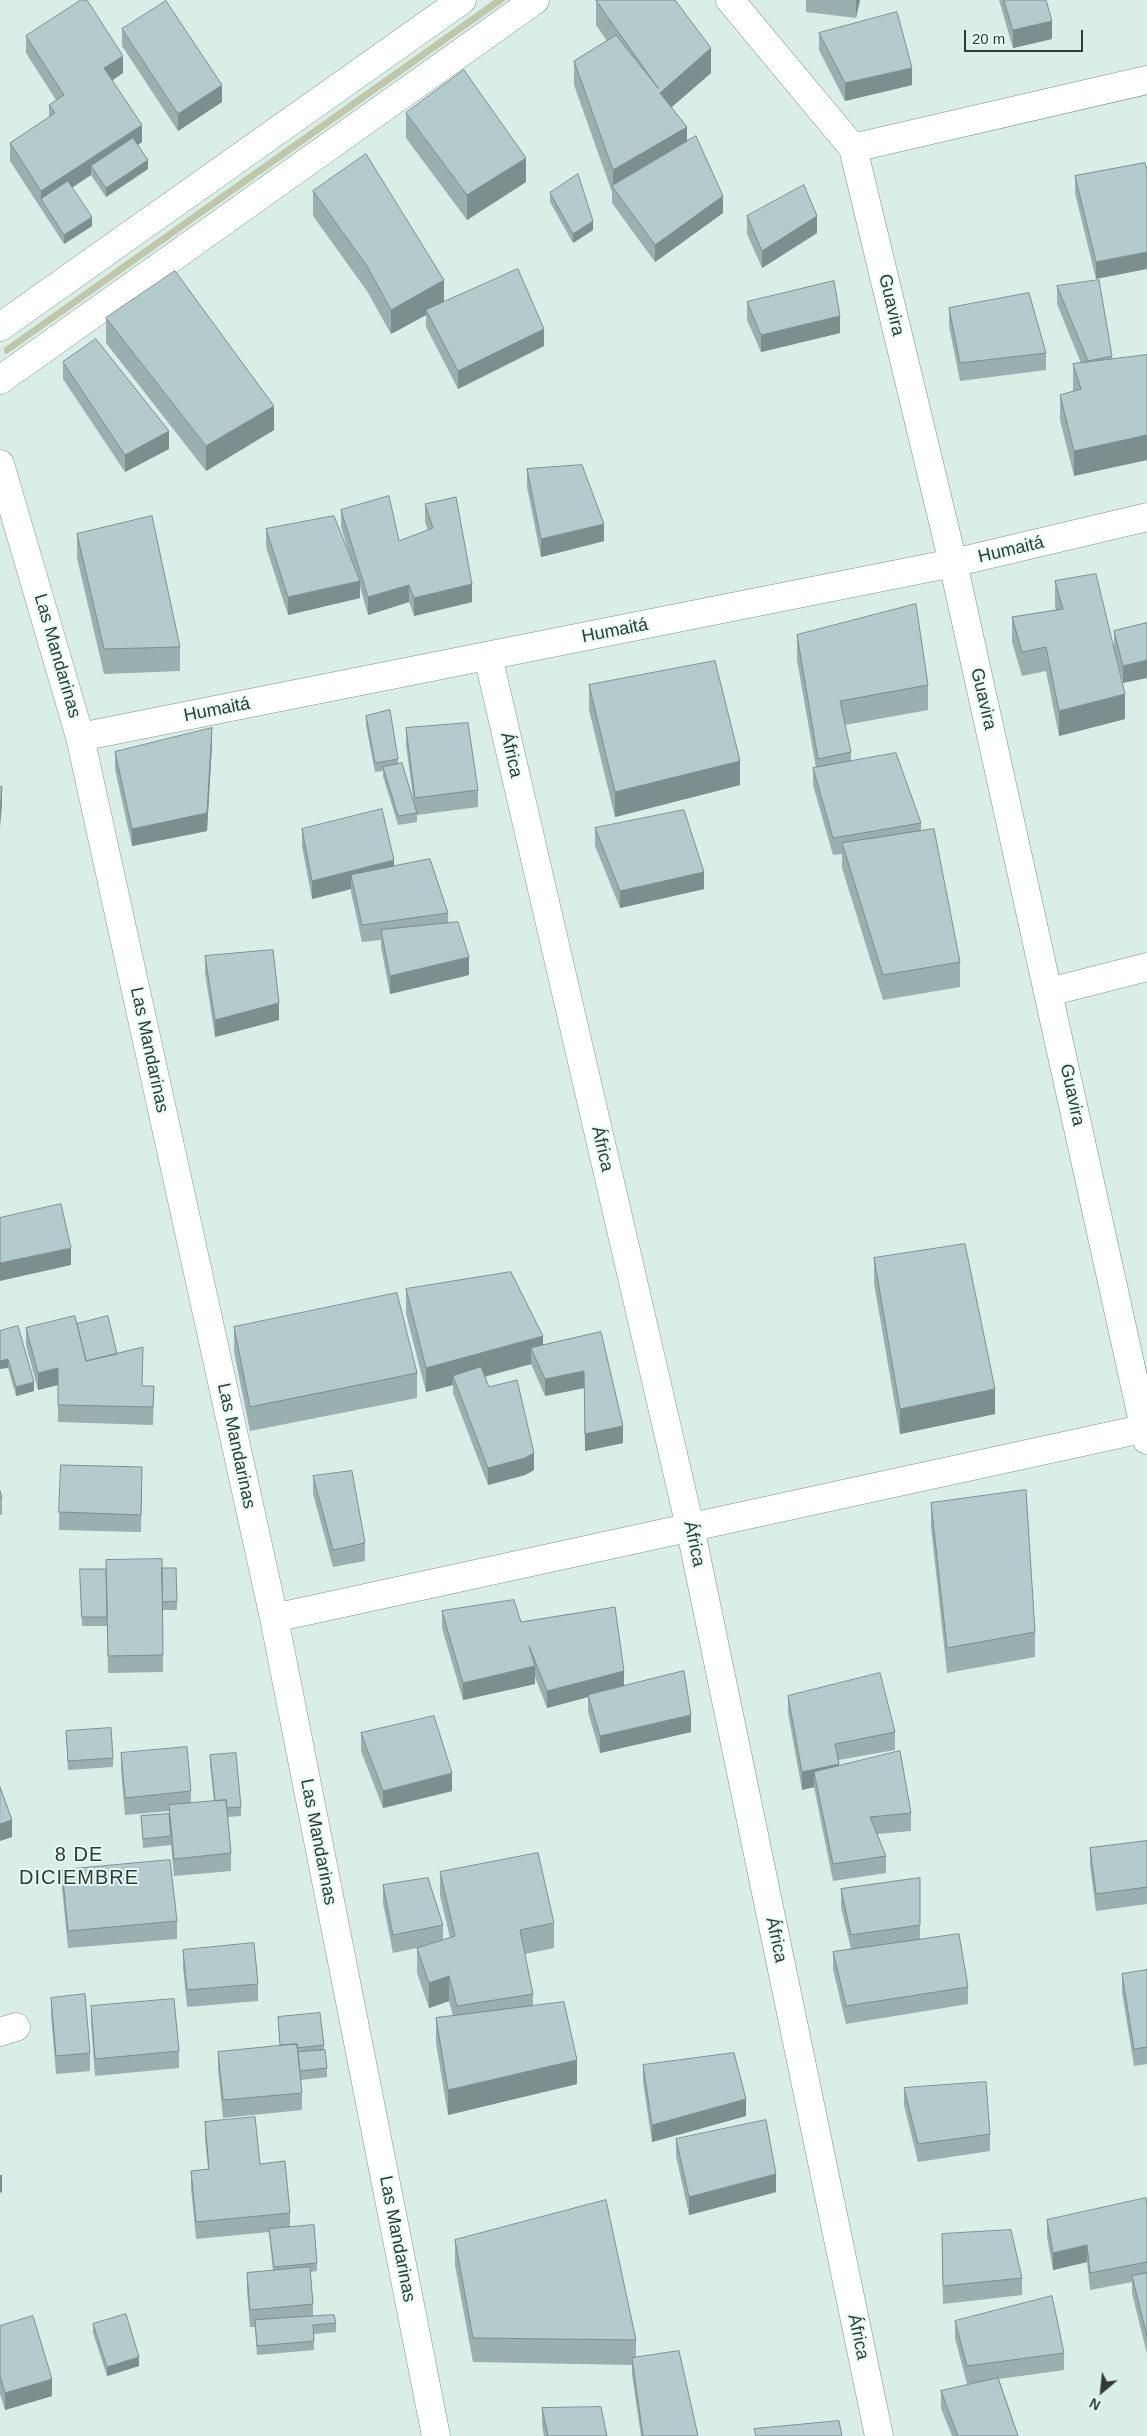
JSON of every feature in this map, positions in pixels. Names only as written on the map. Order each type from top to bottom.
[{"type":"street","points":[[0,327],[462,0]]},
{"type":"street","points":[[0,380],[535,0]]},
{"type":"street","name":"Guavira","points":[[730,0],[853,148],[952,564],[1146,1432]]},
{"type":"street","points":[[853,148],[1147,80]]},
{"type":"street","name":"Las Mandarinas","points":[[0,464],[80,737],[274,1618],[436,2436]]},
{"type":"street","name":"Humaitá","points":[[80,737],[952,564],[1147,517]]},
{"type":"street","name":"África","points":[[488,656],[690,1526],[878,2436]]},
{"type":"street","points":[[1049,992],[1147,967]]},
{"type":"street","points":[[274,1618],[690,1526],[1146,1432]]},
{"type":"green space","points":[[494,0],[506,0],[7,354],[4,353],[4,348]]},
{"type":"building","points":[[81,0],[87,0],[123,56],[104,68],[142,125],[41,191],[10,143],[55,113],[49,105],[64,95],[26,36]]},
{"type":"building","points":[[596,0],[675,0],[711,48],[660,93],[687,127],[613,170],[574,61],[616,35],[658,88]]},
{"type":"building","points":[[1004,0],[1046,0],[1052,21],[1013,30]]},
{"type":"building","points":[[166,1],[222,85],[178,114],[122,29]]},
{"type":"building","points":[[897,12],[912,68],[845,83],[819,33]]},
{"type":"building","points":[[464,70],[526,158],[467,195],[406,113]]},
{"type":"building","points":[[696,136],[723,196],[655,245],[612,186]]},
{"type":"building","points":[[133,138],[148,160],[106,188],[91,166]]},
{"type":"building","points":[[366,154],[444,280],[391,310],[367,266],[313,191]]},
{"type":"building","points":[[1145,163],[1147,170],[1147,252],[1096,262],[1075,176]]},
{"type":"building","points":[[578,174],[593,221],[573,234],[550,193]]},
{"type":"building","points":[[68,181],[92,217],[64,235],[41,199]]},
{"type":"building","points":[[804,185],[817,216],[762,251],[747,216]]},
{"type":"building","points":[[518,269],[544,329],[458,371],[426,310]]},
{"type":"building","points":[[175,271],[274,406],[206,446],[106,318]]},
{"type":"building","points":[[1099,280],[1112,356],[1088,361],[1057,286]]},
{"type":"building","points":[[834,281],[840,316],[761,335],[747,302]]},
{"type":"building","points":[[1029,293],[1046,353],[960,363],[949,308]]},
{"type":"building","points":[[96,339],[169,431],[125,455],[63,362]]},
{"type":"building","points":[[1147,355],[1147,435],[1074,451],[1060,395],[1081,389],[1073,364]]},
{"type":"building","points":[[582,465],[604,524],[541,539],[527,469]]},
{"type":"building","points":[[389,496],[399,541],[433,528],[425,504],[456,497],[472,584],[414,598],[409,585],[368,597],[341,510]]},
{"type":"building","points":[[152,516],[180,647],[104,649],[77,534]]},
{"type":"building","points":[[334,516],[360,581],[288,597],[266,529]]},
{"type":"building","points":[[1096,574],[1125,694],[1059,711],[1046,647],[1022,652],[1012,617],[1063,609],[1055,581]]},
{"type":"building","points":[[916,604],[928,685],[840,701],[851,752],[818,759],[797,635]]},
{"type":"building","points":[[1147,623],[1147,660],[1123,666],[1114,631]]},
{"type":"building","points":[[715,661],[740,761],[615,792],[589,685]]},
{"type":"building","points":[[390,710],[398,759],[375,763],[366,716]]},
{"type":"building","points":[[468,723],[478,790],[415,798],[406,728]]},
{"type":"building","points":[[212,728],[207,813],[132,829],[115,752]]},
{"type":"building","points":[[896,753],[921,823],[833,838],[813,768]]},
{"type":"building","points":[[402,763],[417,813],[398,816],[383,767]]},
{"type":"building","points":[[0,786],[2,787],[0,811]]},
{"type":"building","points":[[382,809],[394,860],[312,881],[302,829]]},
{"type":"building","points":[[684,810],[704,872],[620,891],[595,828]]},
{"type":"building","points":[[934,829],[960,962],[883,975],[842,843]]},
{"type":"building","points":[[430,859],[448,913],[362,925],[351,875]]},
{"type":"building","points":[[458,922],[469,957],[390,976],[381,930]]},
{"type":"building","points":[[273,950],[279,1003],[215,1020],[205,956]]},
{"type":"building","points":[[61,1204],[71,1248],[0,1263],[0,1218]]},
{"type":"building","points":[[965,1244],[995,1389],[900,1409],[874,1258]]},
{"type":"building","points":[[511,1272],[543,1336],[426,1368],[406,1289]]},
{"type":"building","points":[[397,1293],[417,1373],[250,1407],[234,1327]]},
{"type":"building","points":[[75,1316],[86,1361],[143,1347],[142,1386],[154,1386],[153,1407],[58,1405],[58,1368],[38,1373],[26,1328]]},
{"type":"building","points":[[108,1316],[117,1354],[86,1361],[77,1324]]},
{"type":"building","points":[[18,1326],[34,1382],[16,1387],[8,1359],[0,1361],[0,1331]]},
{"type":"building","points":[[601,1332],[623,1426],[585,1434],[584,1371],[545,1379],[531,1348]]},
{"type":"building","points":[[481,1367],[489,1387],[517,1380],[534,1453],[525,1458],[488,1468],[453,1376]]},
{"type":"building","points":[[61,1465],[142,1467],[141,1515],[59,1512]]},
{"type":"building","points":[[352,1471],[365,1543],[333,1550],[313,1476]]},
{"type":"building","points":[[1026,1490],[1035,1632],[947,1648],[931,1503]]},
{"type":"building","points":[[162,1559],[163,1655],[108,1656],[106,1560]]},
{"type":"building","points":[[162,1568],[176,1568],[177,1601],[163,1602]]},
{"type":"building","points":[[80,1569],[106,1569],[107,1617],[82,1617]]},
{"type":"building","points":[[514,1600],[521,1622],[615,1607],[624,1671],[547,1691],[529,1646],[535,1666],[463,1683],[442,1611]]},
{"type":"building","points":[[684,1671],[691,1715],[600,1736],[588,1695]]},
{"type":"building","points":[[880,1673],[895,1732],[835,1744],[839,1764],[802,1772],[788,1696]]},
{"type":"building","points":[[434,1716],[452,1773],[383,1791],[361,1733]]},
{"type":"building","points":[[111,1728],[113,1758],[68,1761],[66,1731]]},
{"type":"building","points":[[187,1747],[191,1791],[125,1798],[121,1753]]},
{"type":"building","points":[[900,1751],[911,1813],[870,1817],[886,1856],[833,1864],[814,1772]]},
{"type":"building","points":[[236,1753],[241,1807],[227,1808],[226,1800],[215,1801],[210,1755]]},
{"type":"building","points":[[0,1787],[12,1820],[0,1824]]},
{"type":"building","points":[[226,1800],[231,1853],[174,1859],[169,1805]]},
{"type":"building","points":[[169,1814],[171,1836],[143,1839],[141,1816]]},
{"type":"building","points":[[1147,1841],[1147,1887],[1096,1894],[1090,1848]]},
{"type":"building","points":[[538,1853],[554,1923],[520,1930],[533,1994],[457,2006],[449,1976],[429,1983],[417,1948],[455,1936],[440,1872]]},
{"type":"building","points":[[170,1860],[177,1921],[68,1931],[62,1870]]},
{"type":"building","points":[[428,1878],[443,1925],[393,1935],[383,1885]]},
{"type":"building","points":[[920,1878],[920,1925],[851,1935],[841,1889]]},
{"type":"building","points":[[959,1934],[968,1987],[846,2006],[833,1952]]},
{"type":"building","points":[[254,1943],[258,1984],[187,1990],[183,1950]]},
{"type":"building","points":[[1147,1970],[1147,2047],[1134,2049],[1122,1974]]},
{"type":"building","points":[[85,1994],[90,2053],[56,2056],[51,1998]]},
{"type":"building","points":[[174,1999],[179,2051],[95,2059],[91,2006]]},
{"type":"building","points":[[564,2002],[577,2060],[448,2090],[436,2018]]},
{"type":"building","points":[[320,2013],[324,2045],[297,2048],[297,2044],[280,2045],[278,2017]]},
{"type":"building","points":[[297,2044],[302,2093],[223,2100],[218,2052]]},
{"type":"building","points":[[325,2050],[327,2068],[300,2071],[298,2052]]},
{"type":"building","points":[[734,2053],[746,2099],[652,2125],[643,2065]]},
{"type":"building","points":[[986,2082],[990,2134],[918,2144],[904,2088]]},
{"type":"building","points":[[255,2117],[260,2164],[285,2161],[290,2213],[196,2222],[191,2171],[209,2169],[205,2122]]},
{"type":"building","points":[[766,2120],[776,2174],[689,2197],[676,2139]]},
{"type":"building","points":[[1146,2198],[1147,2262],[1090,2273],[1087,2245],[1053,2253],[1047,2220]]},
{"type":"building","points":[[606,2200],[636,2340],[473,2338],[455,2240]]},
{"type":"building","points":[[314,2225],[317,2263],[274,2267],[269,2229]]},
{"type":"building","points":[[1011,2230],[1022,2278],[943,2286],[942,2234]]},
{"type":"building","points":[[310,2267],[313,2304],[250,2310],[247,2273]]},
{"type":"building","points":[[1147,2273],[1147,2336],[1132,2276]]},
{"type":"building","points":[[1052,2296],[1064,2353],[967,2366],[955,2321]]},
{"type":"building","points":[[126,2314],[139,2357],[107,2367],[93,2324]]},
{"type":"building","points":[[334,2315],[336,2323],[313,2325],[314,2341],[257,2346],[255,2320]]},
{"type":"building","points":[[33,2316],[52,2379],[5,2393],[0,2376],[0,2326]]},
{"type":"building","points":[[679,2351],[698,2436],[643,2436],[632,2358]]},
{"type":"building","points":[[998,2378],[1018,2436],[958,2436],[941,2391]]},
{"type":"building","points":[[601,2407],[607,2436],[548,2436],[542,2408]]},
{"type":"building","points":[[839,2421],[842,2436],[756,2436],[754,2429]]},
{"type":"district","name":"8 DE DICIEMBRE","points":[[79,1866]]}]
